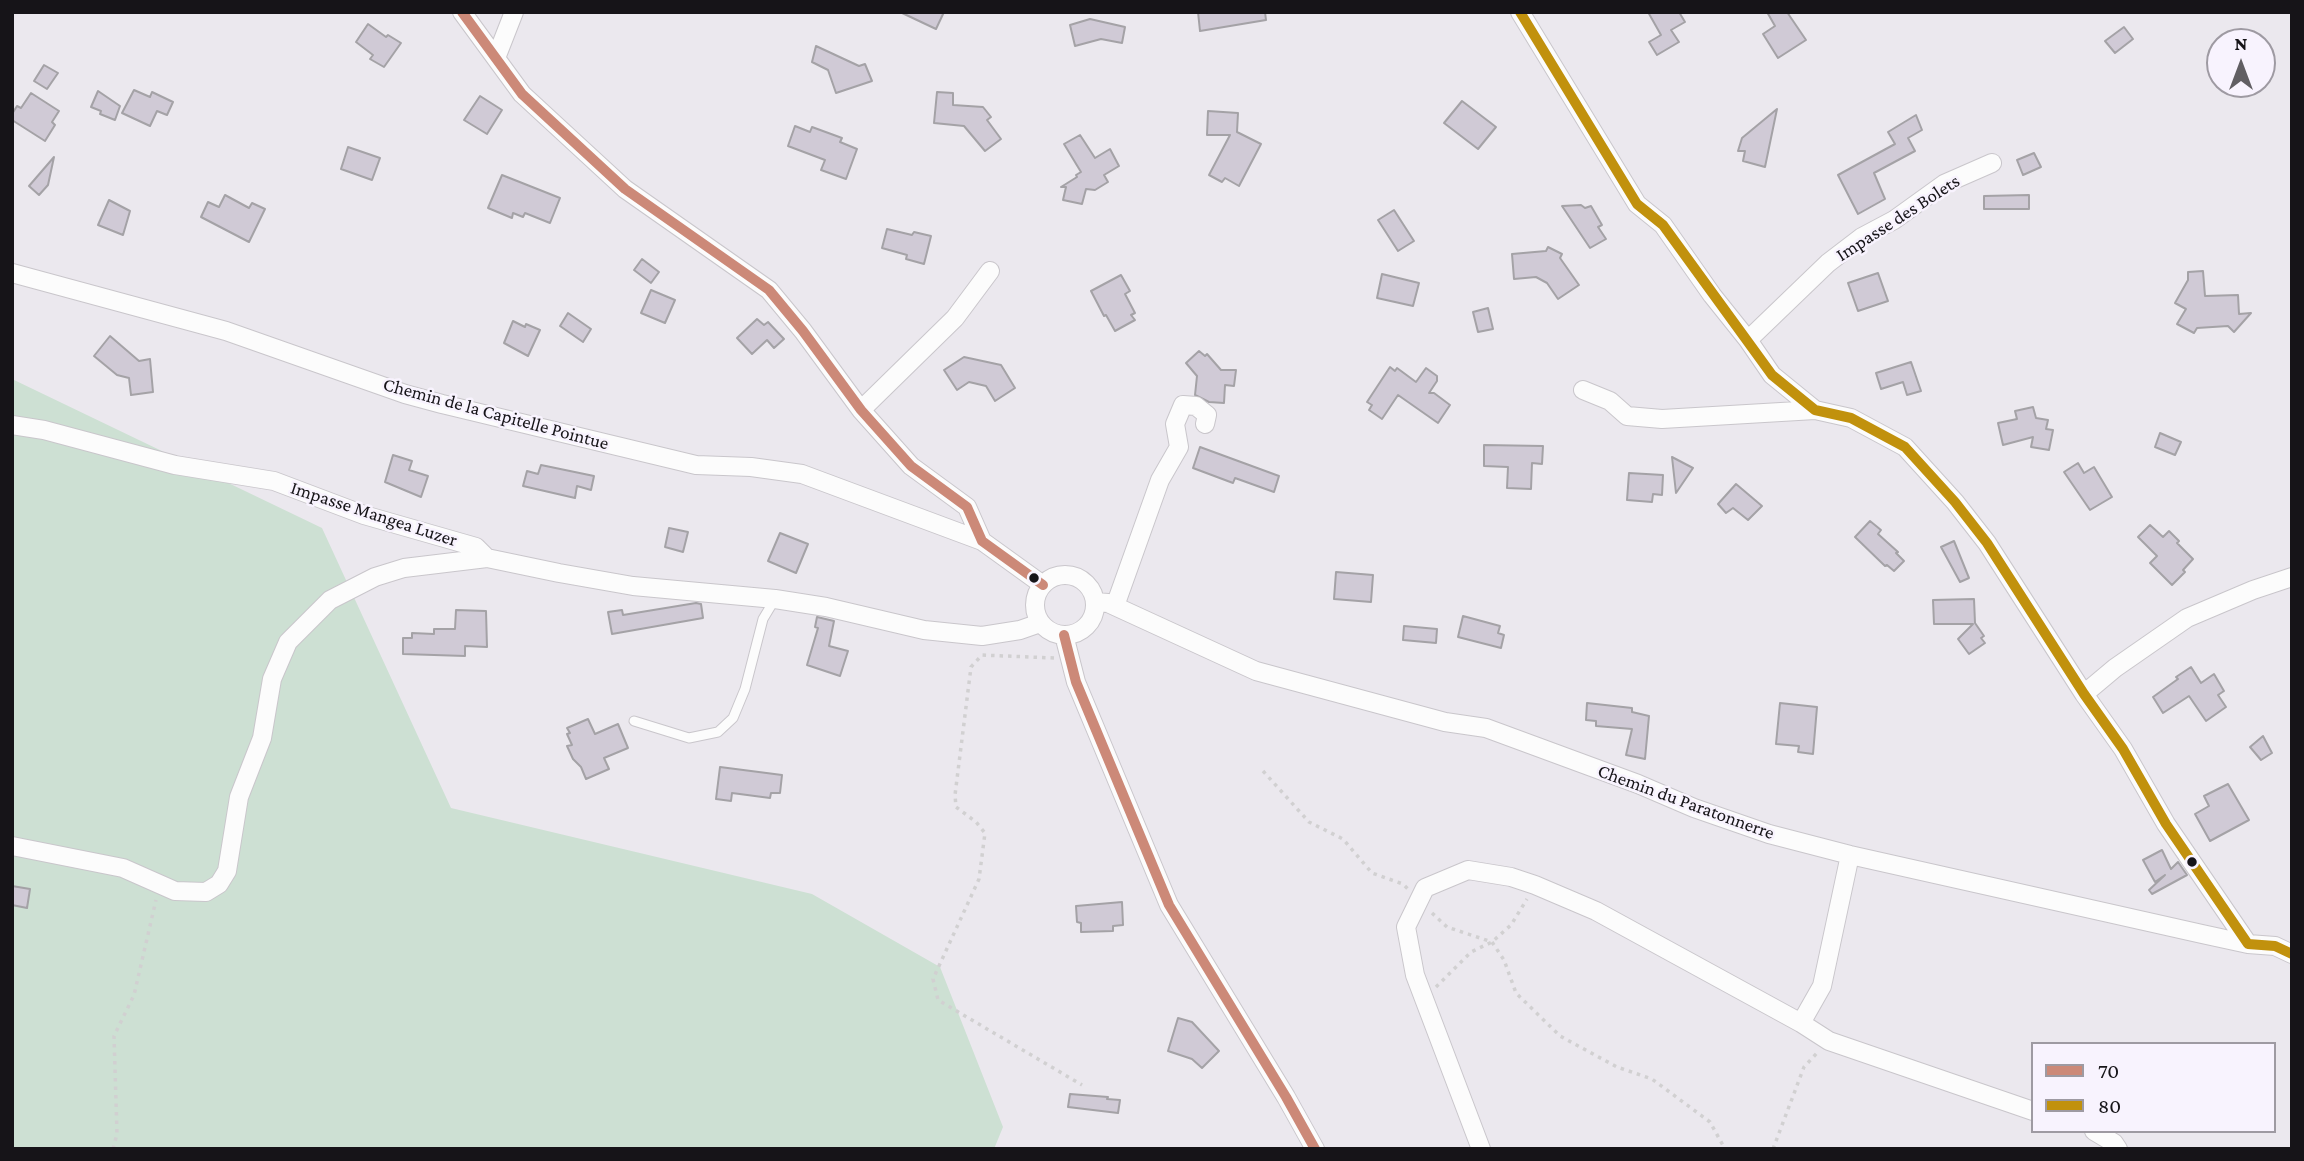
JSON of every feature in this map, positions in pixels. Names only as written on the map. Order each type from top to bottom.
[{"type":"street","points":[[462,12],[522,93],[625,189],[769,290],[861,410],[911,466],[967,507],[982,541]]},
{"type":"street","points":[[496,58],[514,12]]},
{"type":"street","points":[[1520,12],[1637,204],[1663,225],[1772,375],[1815,410]]},
{"type":"street","name":"Impasse des Bolets","points":[[1748,340],[1828,263],[1862,237],[1894,220],[1944,184],[1992,163]]},
{"type":"street","points":[[861,410],[955,318],[990,271]]},
{"type":"street","name":"Chemin de la Capitelle Pointue","points":[[12,273],[226,331],[405,394],[442,404],[696,465],[751,467],[802,474],[982,541],[1043,585]]},
{"type":"street","points":[[1583,390],[1610,401],[1627,416],[1650,418],[1815,410],[1851,418],[1906,447],[1987,543],[2084,694],[2123,749],[2166,824],[2248,944]]},
{"type":"street","points":[[1115,606],[1160,480],[1179,447],[1175,424],[1183,405],[1196,406],[1207,415],[1205,424]]},
{"type":"street","name":"Impasse Mangea Luzer","points":[[12,425],[44,430],[176,465],[274,481],[365,515],[476,547],[487,558],[633,586],[775,599],[826,607],[924,630],[982,636],[1020,630],[1040,623]]},
{"type":"street","points":[[12,846],[123,868],[176,891],[205,892],[219,884],[227,871],[239,797],[262,738],[272,679],[288,642],[330,600],[375,577],[404,568],[487,558]]},
{"type":"street","points":[[1068,575],[1081,580],[1090,589],[1095,602],[1090,622],[1074,634],[1051,632],[1040,623],[1035,610],[1036,596],[1043,585],[1054,577],[1068,575]]},
{"type":"street","points":[[2084,694],[2115,668],[2187,618],[2292,577]]},
{"type":"street","name":"Chemin du Paratonnerre","points":[[1095,602],[1115,606],[1255,671],[1444,722],[1486,728],[1769,834],[1850,855],[2248,944],[2276,946],[2292,954]]},
{"type":"street","points":[[1064,635],[1076,682],[1168,905],[1315,1149]]},
{"type":"street","points":[[1801,1023],[1822,986],[1850,855]]},
{"type":"street","points":[[1481,1149],[1426,997],[1415,975],[1406,927],[1426,888],[1468,870],[1511,877],[1596,911],[1829,1041],[2031,1110]]},
{"type":"street","points":[[2097,1133],[2118,1149]]},
{"type":"lane","points":[[634,721],[688,738],[718,732],[733,718],[763,620],[775,599]]},
{"type":"path","points":[[1071,659],[982,654],[971,667],[955,795],[956,807],[976,822],[985,833],[979,879],[933,979],[939,1000],[1082,1084]]},
{"type":"path","points":[[1263,771],[1309,822],[1343,839],[1372,873],[1403,884],[1413,895]]},
{"type":"path","points":[[1434,988],[1471,952],[1492,942],[1511,925],[1535,885]]},
{"type":"path","points":[[113,1149],[117,1134],[114,1036],[134,995],[157,898],[164,887]]},
{"type":"path","points":[[1425,907],[1447,928],[1492,942],[1504,960],[1517,993],[1560,1036],[1617,1067],[1651,1079],[1710,1122],[1725,1149]]},
{"type":"path","points":[[1773,1149],[1804,1067],[1822,1048]]},
{"type":"green space","points":[[12,379],[322,528],[451,808],[812,894],[940,967],[1003,1127],[994,1149],[12,1149]]},
{"type":"building","points":[[900,12],[944,12],[936,29]]},
{"type":"building","points":[[1198,12],[1265,12],[1266,20],[1200,31]]},
{"type":"building","points":[[1648,12],[1679,12],[1685,22],[1671,30],[1679,42],[1657,55],[1649,42],[1661,35]]},
{"type":"building","points":[[1767,12],[1787,12],[1806,40],[1778,58],[1763,34],[1775,26]]},
{"type":"building","points":[[1090,19],[1125,27],[1122,43],[1101,39],[1075,46],[1070,25]]},
{"type":"building","points":[[368,24],[386,37],[388,35],[401,43],[384,67],[370,59],[373,55],[356,42]]},
{"type":"building","points":[[2124,27],[2133,39],[2115,53],[2105,41]]},
{"type":"building","points":[[816,46],[859,66],[865,64],[872,81],[836,93],[828,70],[812,62]]},
{"type":"building","points":[[44,65],[58,73],[47,89],[34,81]]},
{"type":"building","points":[[134,90],[150,97],[152,92],[173,102],[167,115],[157,111],[150,126],[122,113]]},
{"type":"building","points":[[98,91],[120,106],[115,120],[91,107]]},
{"type":"building","points":[[937,92],[953,93],[953,105],[983,107],[991,117],[987,120],[1001,139],[985,151],[964,126],[934,123]]},
{"type":"building","points":[[31,93],[59,111],[52,122],[55,125],[45,141],[12,120],[17,106],[21,108]]},
{"type":"building","points":[[480,96],[502,110],[487,134],[464,120]]},
{"type":"building","points":[[1462,101],[1496,127],[1478,149],[1444,123]]},
{"type":"building","points":[[1777,109],[1765,167],[1743,161],[1745,151],[1738,151],[1742,138]]},
{"type":"building","points":[[1208,111],[1238,113],[1237,132],[1261,144],[1239,186],[1225,178],[1222,182],[1209,175],[1230,135],[1207,135]]},
{"type":"building","points":[[1916,115],[1922,130],[1908,138],[1915,151],[1874,173],[1885,199],[1858,214],[1838,175],[1895,144],[1888,132]]},
{"type":"building","points":[[795,126],[810,132],[812,127],[842,138],[840,142],[857,149],[846,179],[821,170],[825,160],[788,146]]},
{"type":"building","points":[[1080,135],[1095,158],[1110,149],[1119,166],[1104,175],[1108,182],[1095,190],[1086,189],[1082,204],[1063,200],[1066,187],[1061,187],[1081,172],[1064,144]]},
{"type":"building","points":[[348,147],[380,158],[372,180],[341,169]]},
{"type":"building","points":[[2034,153],[2041,167],[2023,175],[2017,160]]},
{"type":"building","points":[[54,157],[48,185],[39,195],[29,186]]},
{"type":"building","points":[[502,175],[560,198],[550,223],[525,213],[523,217],[513,213],[512,218],[488,208]]},
{"type":"building","points":[[225,195],[249,208],[252,203],[265,209],[249,242],[201,217],[208,202],[219,207]]},
{"type":"building","points":[[2029,195],[2029,209],[1984,209],[1984,196]]},
{"type":"building","points":[[109,200],[130,211],[123,235],[98,225]]},
{"type":"building","points":[[1581,205],[1585,208],[1591,206],[1602,225],[1598,227],[1606,239],[1590,248],[1562,206]]},
{"type":"building","points":[[1394,210],[1414,241],[1398,251],[1378,220]]},
{"type":"building","points":[[887,229],[931,236],[924,264],[906,259],[907,255],[882,248]]},
{"type":"building","points":[[1548,247],[1562,254],[1560,258],[1579,285],[1558,299],[1547,283],[1536,277],[1514,279],[1512,254],[1546,251]]},
{"type":"building","points":[[642,259],[659,272],[651,283],[634,270]]},
{"type":"building","points":[[2203,271],[2205,296],[2238,295],[2239,314],[2251,313],[2234,332],[2228,326],[2197,328],[2194,333],[2177,324],[2186,309],[2175,303],[2188,280],[2188,272]]},
{"type":"building","points":[[1878,273],[1888,301],[1858,311],[1848,283]]},
{"type":"building","points":[[1382,274],[1419,283],[1413,306],[1377,298]]},
{"type":"building","points":[[1121,275],[1130,291],[1125,294],[1135,313],[1131,315],[1135,320],[1115,331],[1091,291]]},
{"type":"building","points":[[651,290],[675,300],[665,323],[641,313]]},
{"type":"building","points":[[1488,308],[1493,329],[1478,332],[1473,312]]},
{"type":"building","points":[[568,313],[591,329],[583,342],[560,326]]},
{"type":"building","points":[[757,319],[764,325],[768,322],[784,339],[774,348],[767,340],[752,354],[737,338]]},
{"type":"building","points":[[513,321],[540,330],[528,356],[504,343]]},
{"type":"building","points":[[110,336],[139,361],[150,359],[153,392],[131,395],[129,378],[117,375],[94,356]]},
{"type":"building","points":[[1199,351],[1205,356],[1207,354],[1221,370],[1236,370],[1234,386],[1225,385],[1224,403],[1209,402],[1195,395],[1197,376],[1186,363]]},
{"type":"building","points":[[964,357],[1001,365],[1015,388],[995,401],[986,386],[969,382],[957,390],[944,370]]},
{"type":"building","points":[[1911,362],[1921,391],[1907,395],[1903,382],[1881,389],[1876,373]]},
{"type":"building","points":[[1390,367],[1395,371],[1397,368],[1416,382],[1426,368],[1437,376],[1437,381],[1429,393],[1434,393],[1450,405],[1438,423],[1398,395],[1382,419],[1369,410],[1372,405],[1367,402]]},
{"type":"building","points":[[2033,407],[2036,418],[2048,420],[2046,429],[2053,430],[2049,450],[2031,447],[2033,437],[2003,445],[1998,423],[2017,419],[2015,411]]},
{"type":"building","points":[[2160,433],[2181,442],[2175,455],[2155,447]]},
{"type":"building","points":[[1484,445],[1543,446],[1542,464],[1532,463],[1531,489],[1507,488],[1508,467],[1484,466]]},
{"type":"building","points":[[1200,447],[1279,476],[1274,492],[1235,478],[1233,483],[1193,468]]},
{"type":"building","points":[[393,455],[412,461],[409,470],[428,476],[421,497],[385,482]]},
{"type":"building","points":[[1672,457],[1693,468],[1676,493]]},
{"type":"building","points":[[2078,463],[2084,473],[2094,467],[2112,497],[2090,510],[2064,472]]},
{"type":"building","points":[[541,465],[594,476],[591,490],[577,486],[575,498],[523,486],[527,471],[538,474]]},
{"type":"building","points":[[1629,473],[1663,475],[1662,495],[1653,494],[1652,502],[1627,500]]},
{"type":"building","points":[[1736,484],[1762,506],[1748,520],[1733,508],[1726,513],[1718,504]]},
{"type":"building","points":[[1870,521],[1881,530],[1878,534],[1904,561],[1894,571],[1885,566],[1855,537]]},
{"type":"building","points":[[2150,525],[2163,537],[2169,531],[2193,559],[2172,585],[2150,563],[2157,556],[2138,537]]},
{"type":"building","points":[[669,528],[688,532],[683,552],[665,547]]},
{"type":"building","points":[[780,533],[808,544],[796,573],[768,561]]},
{"type":"building","points":[[1954,541],[1969,578],[1960,582],[1941,547]]},
{"type":"building","points":[[1336,572],[1373,575],[1371,602],[1334,599]]},
{"type":"building","points":[[1974,599],[1975,623],[1984,636],[1981,638],[1985,643],[1969,654],[1958,639],[1973,624],[1934,624],[1933,600]]},
{"type":"building","points":[[701,604],[703,618],[612,634],[608,612],[622,610],[623,615]]},
{"type":"building","points":[[456,610],[486,611],[487,647],[465,646],[465,656],[403,654],[403,638],[412,638],[412,633],[434,634],[434,629],[455,629]]},
{"type":"building","points":[[1463,616],[1500,626],[1498,633],[1504,635],[1501,648],[1458,637]]},
{"type":"building","points":[[817,617],[834,621],[829,646],[848,651],[840,676],[807,665],[818,628],[815,627]]},
{"type":"building","points":[[1404,626],[1437,629],[1436,643],[1403,640]]},
{"type":"building","points":[[2191,667],[2201,683],[2214,674],[2224,691],[2218,695],[2226,707],[2206,721],[2189,696],[2163,713],[2153,697]]},
{"type":"building","points":[[1587,703],[1632,708],[1632,712],[1649,716],[1645,759],[1626,755],[1632,729],[1596,726],[1596,721],[1586,720]]},
{"type":"building","points":[[1780,703],[1817,707],[1813,754],[1798,752],[1799,746],[1776,744]]},
{"type":"building","points":[[588,719],[595,734],[618,724],[628,748],[604,758],[609,769],[586,779],[567,746],[572,745],[567,728]]},
{"type":"building","points":[[2263,736],[2272,753],[2261,760],[2250,747]]},
{"type":"building","points":[[720,767],[782,775],[780,793],[771,793],[770,798],[732,793],[731,801],[716,799]]},
{"type":"building","points":[[2228,784],[2249,820],[2210,841],[2195,814],[2209,806],[2204,796]]},
{"type":"building","points":[[2162,850],[2171,869],[2178,862],[2187,875],[2152,894],[2149,890],[2165,875],[2155,882],[2143,860]]},
{"type":"building","points":[[12,886],[30,889],[27,908],[12,905]]},
{"type":"building","points":[[1122,902],[1123,925],[1113,926],[1113,931],[1081,932],[1076,906]]},
{"type":"building","points":[[1178,1018],[1192,1022],[1219,1051],[1202,1068],[1192,1059],[1168,1051]]},
{"type":"building","points":[[1070,1094],[1120,1100],[1118,1113],[1068,1107]]},
{"type":"transit line","name":"70","points":[[462,12],[522,94],[625,189],[769,290],[861,410],[911,466],[967,507],[982,541],[1043,585]]},
{"type":"transit line","name":"80","points":[[1520,12],[1637,204],[1663,225],[1772,375],[1815,410],[1851,418],[1905,447],[1955,502],[1987,543],[2084,694],[2123,749],[2166,824],[2248,944],[2275,946],[2292,954]]},
{"type":"transit line","name":"70","points":[[1064,635],[1076,682],[1169,905],[1315,1149]]}]
